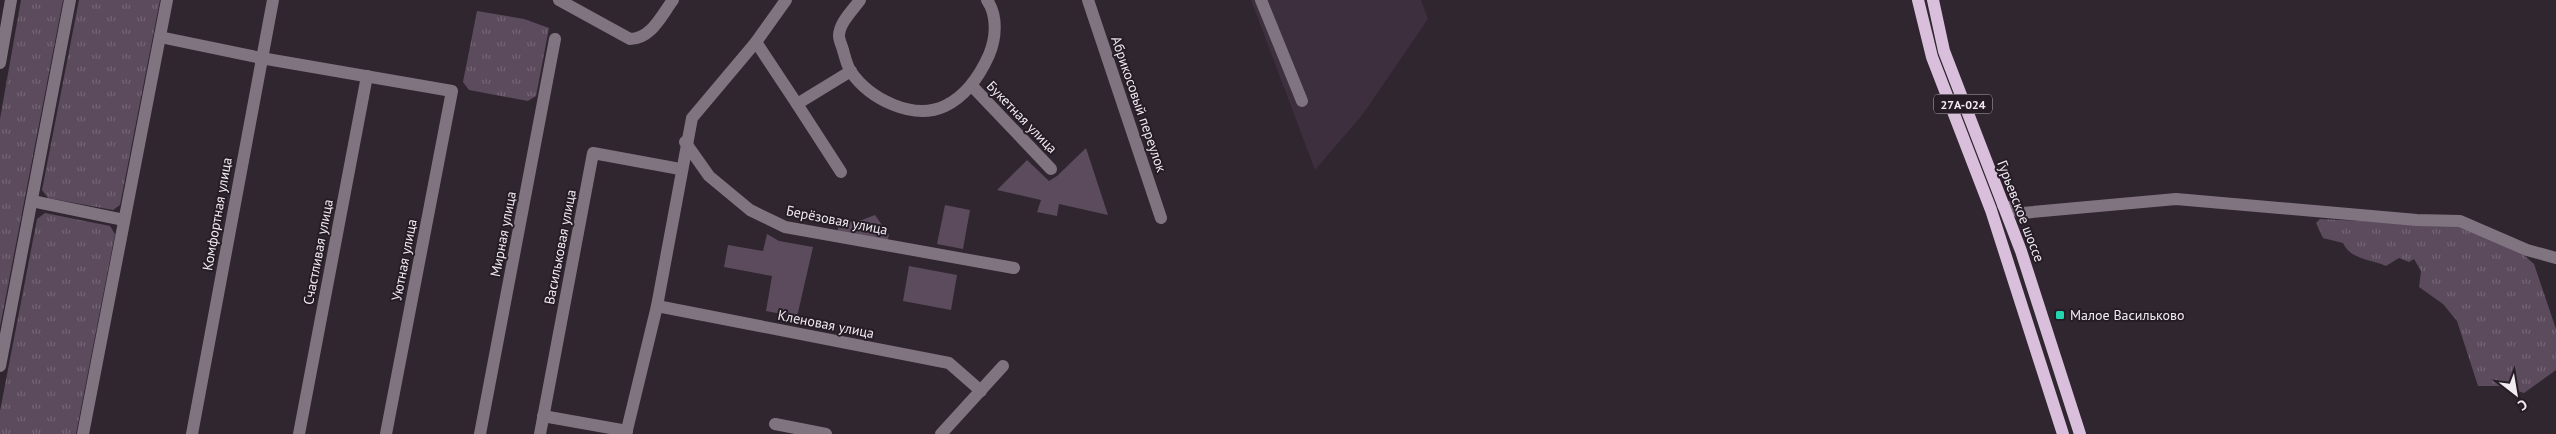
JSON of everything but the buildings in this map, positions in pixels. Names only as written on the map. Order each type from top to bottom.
[{"type":"main road","name":"Гурьевское шоссе","points":[[1918,0],[1932,57],[1991,210],[2062,434]]},
{"type":"main road","name":"Гурьевское шоссе","points":[[1933,0],[1937,25],[1957,88],[2035,292],[2080,434]]},
{"type":"street","points":[[0,63],[11,0]]},
{"type":"street","points":[[0,366],[70,0]]},
{"type":"street","points":[[83,434],[167,0]]},
{"type":"street","name":"Комфортная улица","points":[[192,434],[273,0]]},
{"type":"street","points":[[559,0],[630,39],[640,39],[649,33],[673,0]]},
{"type":"street","points":[[543,416],[626,433],[656,306],[685,142],[692,118],[756,42],[786,0]]},
{"type":"street","points":[[860,0],[841,27],[838,37],[851,71],[871,92],[896,106],[918,111],[945,106],[972,86],[985,64],[995,39],[992,8],[987,0]]},
{"type":"street","name":"Абрикосовый переулок","points":[[1088,0],[1161,218]]},
{"type":"street","points":[[1261,0],[1302,101]]},
{"type":"street","points":[[160,37],[261,58],[367,76]]},
{"type":"street","name":"Мирная улица","points":[[480,434],[555,39]]},
{"type":"street","points":[[756,42],[842,172]]},
{"type":"street","points":[[797,104],[851,71]]},
{"type":"street","name":"Уютная улица","points":[[367,76],[452,91],[386,434]]},
{"type":"street","name":"Счастливая улица","points":[[299,434],[367,76]]},
{"type":"street","name":"Букетная улица","points":[[972,86],[1051,169]]},
{"type":"street","name":"Берёзовая улица","points":[[685,142],[709,176],[750,210],[785,227],[1014,268]]},
{"type":"street","name":"Васильковая улица","points":[[540,434],[593,152],[680,169]]},
{"type":"street","points":[[2003,205],[2022,213],[2176,199],[2417,220],[2460,220],[2527,250],[2556,258]]},
{"type":"street","points":[[32,201],[124,220]]},
{"type":"street","points":[[2022,213],[2018,225],[2035,277],[2035,292]]},
{"type":"street","name":"Кленовая улица","points":[[656,306],[948,363],[981,390]]},
{"type":"street","points":[[941,434],[1003,366]]},
{"type":"street","points":[[775,424],[826,434]]},
{"type":"shaded area","points":[[1251,0],[1421,0],[1428,19],[1363,114],[1315,170]]},
{"type":"green space","points":[[21,0],[63,0],[0,327],[0,119]]},
{"type":"green space","points":[[79,0],[160,0],[120,205],[113,210],[48,198],[42,190]]},
{"type":"green space","points":[[477,11],[524,19],[549,28],[536,96],[528,101],[469,90],[463,82]]},
{"type":"green space","points":[[1086,148],[1108,215],[1059,204],[1057,216],[1037,212],[1041,200],[997,190],[1027,160],[1049,181],[1057,176]]},
{"type":"green space","points":[[945,205],[970,210],[963,249],[937,244]]},
{"type":"green space","points":[[45,213],[110,226],[115,234],[76,434],[0,434],[0,411],[37,219]]},
{"type":"green space","points":[[875,215],[889,235],[887,242],[838,232],[838,223],[862,220]]},
{"type":"green space","points":[[2320,219],[2463,226],[2516,248],[2534,264],[2556,329],[2556,370],[2524,393],[2502,386],[2478,386],[2457,321],[2443,304],[2419,287],[2421,271],[2414,259],[2409,262],[2399,258],[2386,266],[2356,256],[2343,243],[2323,238],[2316,223]]},
{"type":"green space","points":[[767,234],[779,241],[813,247],[797,317],[766,311],[772,276],[724,267],[728,245],[763,251]]},
{"type":"green space","points":[[909,266],[957,275],[951,310],[903,301]]},
{"type":"place","name":"Малое Васильково","points":[[2060,315]]}]
